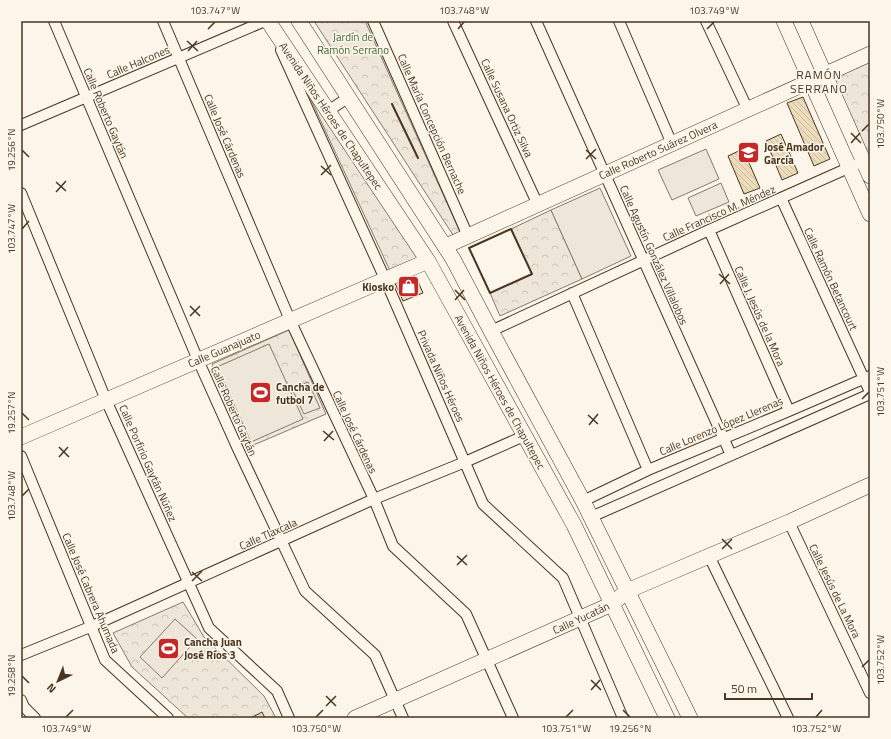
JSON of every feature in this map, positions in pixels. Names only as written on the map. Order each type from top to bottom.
[{"type":"street","name":"Calle Roberto Gaytán","points":[[54,21],[198,360],[305,591],[375,655],[403,718]]},
{"type":"street","name":"Calle José Cárdenas","points":[[163,21],[290,320],[374,499],[394,546],[466,614],[513,718]]},
{"type":"street","name":"Calle Halcones","points":[[21,125],[267,21]]},
{"type":"street","name":"Avenida Niños Héroes de Chapultepec","points":[[267,21],[428,261],[574,525],[667,718]]},
{"type":"street","name":"Privada Niños Héroes","points":[[267,21],[385,279],[483,504],[563,578],[623,718]]},
{"type":"street","name":"Avenida Niños Héroes de Chapultepec","points":[[299,21],[446,246],[591,516],[690,718]]},
{"type":"street","name":"Calle María Concepción Bernache","points":[[373,21],[468,236]]},
{"type":"street","name":"Calle Susana Ortiz Silva","points":[[453,21],[538,205]]},
{"type":"street","name":"Calle Agustín González Villalobos","points":[[536,21],[731,455]]},
{"type":"street","points":[[619,21],[672,144]]},
{"type":"street","points":[[706,21],[748,110]]},
{"type":"street","points":[[784,21],[870,214]]},
{"type":"street","points":[[801,21],[825,75],[867,160],[870,176]]},
{"type":"street","name":"Calle Roberto Suárez Olvera","points":[[446,246],[870,54]]},
{"type":"street","points":[[328,110],[348,97]]},
{"type":"street","name":"Calle Francisco M. Méndez","points":[[491,331],[709,230],[867,160]]},
{"type":"street","name":"Calle Porfirio Gaytán Núñez","points":[[21,193],[106,400],[209,628],[277,691],[290,718]]},
{"type":"street","name":"Calle Ramón Betancourt","points":[[781,198],[867,377],[870,393]]},
{"type":"street","name":"Calle J. Jesús de la Mora","points":[[709,230],[789,411]]},
{"type":"street","name":"Calle Guanajuato","points":[[21,436],[428,261]]},
{"type":"street","points":[[572,293],[648,470]]},
{"type":"street","name":"Calle Lorenzo López Llerenas","points":[[583,501],[648,470],[867,377]]},
{"type":"street","points":[[591,516],[870,393]]},
{"type":"street","name":"Calle Tlaxcala","points":[[21,655],[90,627],[374,499],[524,436]]},
{"type":"street","name":"Calle José Cabrera Ahumada","points":[[21,456],[90,627],[105,660],[168,718]]},
{"type":"street","name":"Calle Yucatán","points":[[356,718],[612,604],[627,591],[870,487]]},
{"type":"street","name":"Calle Jesús de La Mora","points":[[789,522],[870,693]]},
{"type":"street","points":[[709,556],[788,718]]},
{"type":"street","points":[[21,700],[24,707],[35,718]]},
{"type":"green space","name":"Jardín de Ramón Serrano","points":[[314,21],[365,21],[460,232],[453,235]]},
{"type":"green space","points":[[870,62],[870,154],[868,155],[834,78]]},
{"type":"green space","points":[[307,91],[420,260],[391,273]]},
{"type":"green space","points":[[706,149],[719,179],[672,200],[658,170]]},
{"type":"green space","points":[[721,183],[729,202],[696,216],[688,198]]},
{"type":"green space","points":[[600,188],[631,256],[582,279],[551,210]]},
{"type":"green space","points":[[551,210],[582,279],[500,316],[490,293],[532,274],[511,229]]},
{"type":"green space","name":"Cancha de futbol 7","points":[[289,330],[326,414],[249,447],[212,364]]},
{"type":"green space","name":"Cancha de futbol 7","points":[[269,344],[303,419],[251,442],[217,367]]},
{"type":"green space","points":[[308,382],[320,408],[304,414],[292,389]]},
{"type":"green space","points":[[183,602],[204,637],[264,696],[276,718],[188,718],[132,667],[113,633]]},
{"type":"green space","name":"Cancha Juan José Ríos 3","points":[[175,619],[197,639],[162,678],[140,657]]},
{"type":"building","points":[[803,97],[830,159],[814,166],[787,103]]},
{"type":"building","points":[[781,134],[798,173],[782,180],[766,141]]},
{"type":"building","points":[[743,149],[760,188],[744,194],[728,156]]},
{"type":"building","name":"Kiosko","points":[[411,275],[416,277],[423,293],[403,301],[394,281]]},
{"type":"building","points":[[262,712],[265,718],[251,718]]},
{"type":"wall","points":[[392,104],[418,158]]},
{"type":"wall","points":[[511,229],[532,274],[490,293],[469,248],[511,229]]},
{"type":"place","name":"José Amador García","points":[[748,153]]},
{"type":"place","name":"Kiosko","points":[[409,287]]},
{"type":"place","name":"Cancha de futbol 7","points":[[260,393]]},
{"type":"place","name":"Cancha Juan José Ríos 3","points":[[168,648]]},
{"type":"district","name":"RAMÓN SERRANO","points":[[819,82]]}]
